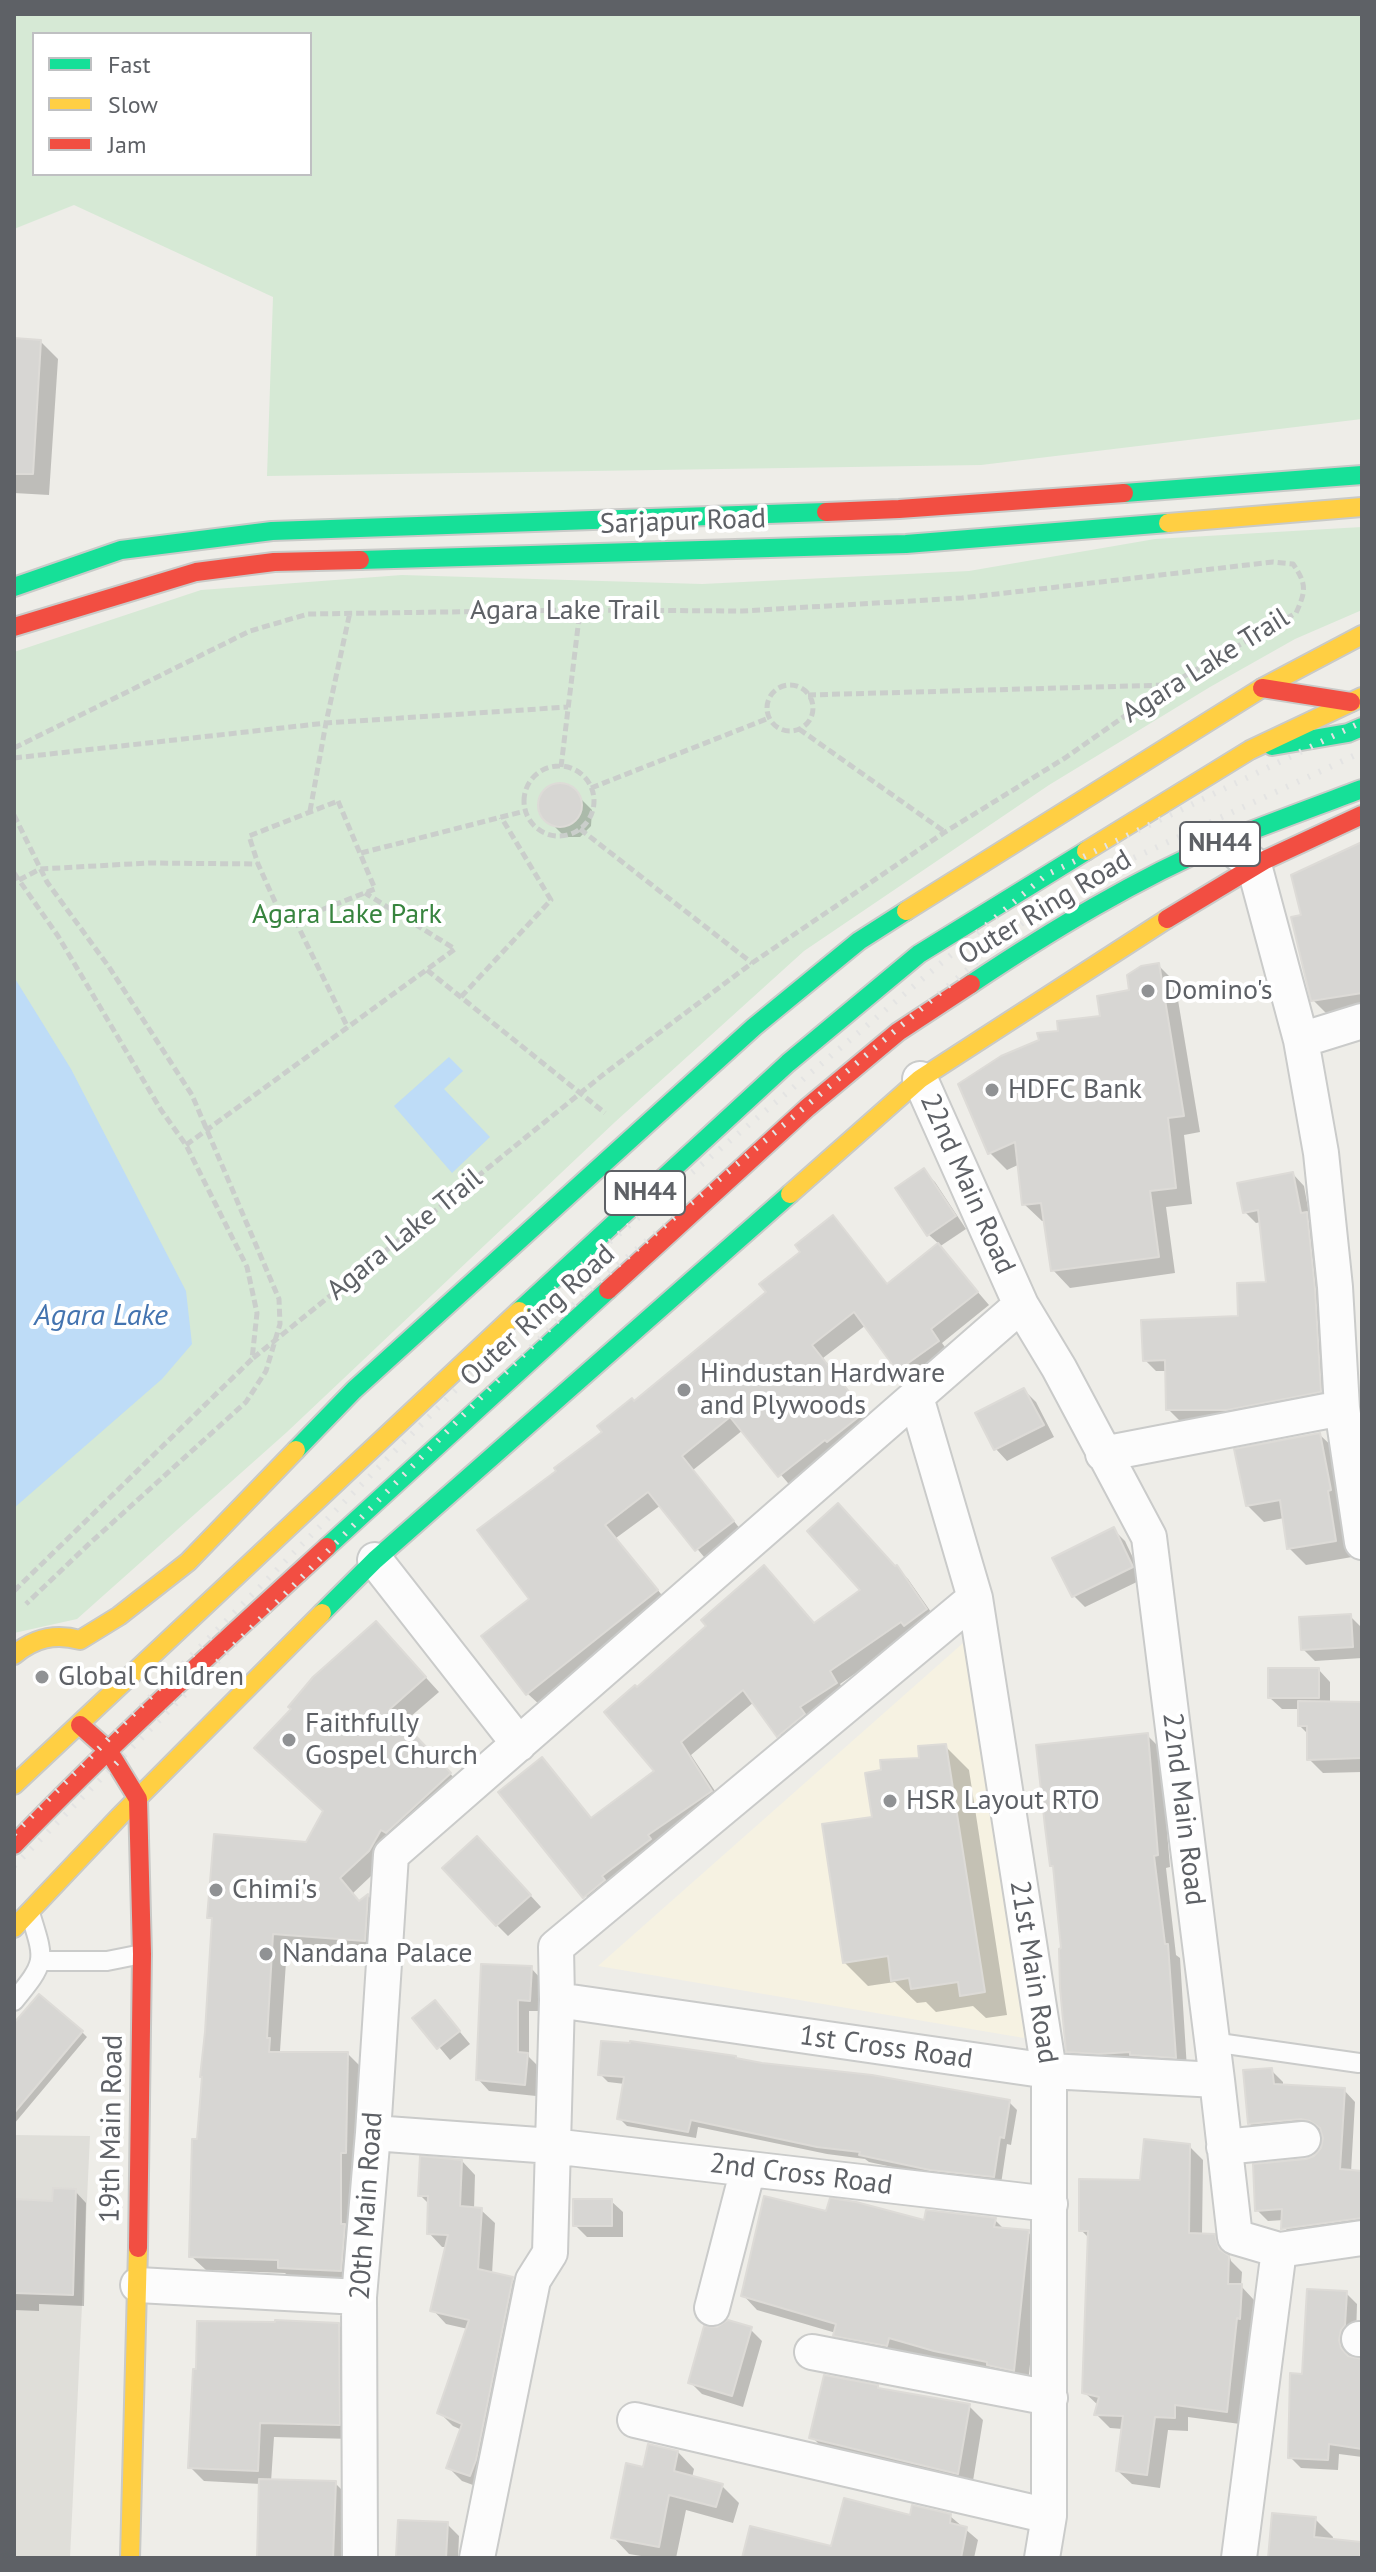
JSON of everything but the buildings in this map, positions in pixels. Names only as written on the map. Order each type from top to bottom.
[{"type":"main road","name":"Sarjapur Road","points":[[14,587],[121,550],[272,531],[899,509],[1362,475]]},
{"type":"main road","name":"Sarjapur Road","points":[[14,627],[196,572],[274,562],[906,544],[1362,507]]},
{"type":"main road","points":[[14,1655],[29,1644],[52,1636],[80,1640],[119,1616],[188,1562],[354,1390],[754,1027],[859,941],[1262,688],[1362,635]]},
{"type":"main road","points":[[1262,688],[1356,700]]},
{"type":"main road","name":"Outer Ring Road","points":[[14,1785],[673,1167],[788,1063],[919,954],[1250,750],[1356,700]]},
{"type":"main road","name":"Outer Ring Road","points":[[1250,750],[1348,733],[1362,727]]},
{"type":"main road","name":"Outer Ring Road","points":[[14,1845],[108,1750],[807,1108],[898,1032],[1019,952],[1118,893],[1224,842],[1362,789]]},
{"type":"main road","points":[[14,1928],[375,1560],[920,1079],[1254,865],[1362,815]]},
{"type":"main road","name":"19th Main Road","points":[[78,1723],[108,1750],[138,1799],[142,1954],[138,2285],[130,2558]]},
{"type":"street","points":[[1224,842],[1254,865],[1301,1040],[1321,1153],[1335,1287],[1342,1408],[1355,1449],[1362,1542]]},
{"type":"street","points":[[1301,1040],[1362,1021]]},
{"type":"street","name":"22nd Main Road","points":[[920,1079],[1021,1305],[1059,1368],[1149,1537],[1235,2237],[1279,2250]]},
{"type":"street","points":[[375,1560],[519,1744],[1021,1305]]},
{"type":"street","name":"21st Main Road","points":[[916,1397],[975,1598],[1049,2071],[1049,2516],[1042,2558]]},
{"type":"street","points":[[1103,1454],[1342,1408]]},
{"type":"street","points":[[477,2558],[533,2280],[550,2253],[556,1947],[975,1598]]},
{"type":"street","name":"20th Main Road","points":[[360,2558],[359,2297],[391,1855],[519,1744]]},
{"type":"street","name":"1st Cross Road","points":[[557,2000],[1049,2071],[1217,2080]]},
{"type":"street","name":"2nd Cross Road","points":[[373,2133],[552,2146],[1050,2204]]},
{"type":"street","points":[[1224,2147],[1303,2139]]},
{"type":"street","points":[[712,2308],[748,2169]]},
{"type":"street","points":[[1239,2558],[1279,2250],[1362,2238]]},
{"type":"street","points":[[138,2285],[359,2297]]},
{"type":"street","points":[[812,2352],[1050,2398]]},
{"type":"street","points":[[635,2420],[1049,2516]]},
{"type":"lane","points":[[14,2001],[33,1979],[40,1961],[42,1948],[29,1910]]},
{"type":"lane","points":[[40,1961],[107,1961],[142,1954]]},
{"type":"lane","points":[[1212,2042],[1359,2063]]},
{"type":"path","name":"Agara Lake Trail","points":[[14,748],[250,631],[308,614],[742,611],[946,599],[1273,562],[1293,564],[1302,577],[1304,594],[1296,613],[1169,685],[1065,758],[945,832],[752,963],[580,1093],[252,1359],[14,1591]]},
{"type":"path","points":[[561,767],[580,610]]},
{"type":"path","points":[[310,811],[350,612]]},
{"type":"path","points":[[789,685],[803,689],[808,695],[812,714],[805,725],[799,729],[785,730],[773,724],[767,703],[775,690],[789,685]]},
{"type":"path","points":[[808,695],[1169,685]]},
{"type":"path","points":[[14,758],[326,723],[568,707]]},
{"type":"path","points":[[591,788],[769,718]]},
{"type":"path","points":[[799,729],[945,832]]},
{"type":"path","points":[[561,767],[579,773],[591,788],[594,799],[588,821],[570,834],[548,834],[538,830],[525,811],[523,800],[531,779],[550,768],[561,767]]},
{"type":"path","points":[[338,801],[375,889],[285,924],[249,836],[310,811],[338,801]]},
{"type":"path","points":[[361,853],[525,811]]},
{"type":"path","points":[[14,815],[47,882],[109,967],[192,1095],[279,1299],[280,1324],[266,1371],[246,1402],[26,1605]]},
{"type":"path","points":[[461,997],[551,900],[501,817]]},
{"type":"path","points":[[580,829],[752,963]]},
{"type":"path","points":[[19,880],[40,869],[149,863],[258,864]]},
{"type":"path","points":[[14,873],[58,936],[161,1110],[186,1145],[247,1267],[257,1313],[252,1359]]},
{"type":"path","points":[[186,1145],[455,949],[365,893]]},
{"type":"path","points":[[295,920],[348,1028]]},
{"type":"path","points":[[427,970],[633,1137]]},
{"type":"shaded area","name":"HSR Layout RTO","points":[[971,1636],[1030,2039],[598,1966]]},
{"type":"shaded area","points":[[14,2135],[90,2136],[70,2558],[14,2558]]},
{"type":"green space","points":[[14,14],[1362,14],[1362,419],[981,465],[267,476],[273,297],[74,205],[14,229]]},
{"type":"green space","name":"Agara Lake Park","points":[[1362,527],[1362,610],[1295,639],[1049,785],[804,951],[615,1122],[287,1432],[77,1619],[14,1633],[14,652],[201,590],[402,575],[702,584],[969,571],[1155,539]]},
{"type":"water","name":"Agara Lake","points":[[14,977],[71,1069],[186,1291],[192,1344],[162,1379],[14,1508]]},
{"type":"water","points":[[449,1057],[463,1071],[444,1089],[490,1137],[452,1173],[394,1106]]},
{"type":"railway","points":[[14,1834],[569,1276],[1046,875],[1362,722]]},
{"type":"railway","points":[[14,1866],[586,1292],[1058,893],[1362,752]]},
{"type":"traffic: fast","points":[[1124,493],[1362,475]]},
{"type":"traffic: fast","points":[[14,587],[121,550],[272,531],[826,512]]},
{"type":"traffic: fast","points":[[360,560],[906,544],[1168,523]]},
{"type":"traffic: fast","points":[[1272,746],[1348,733],[1362,727]]},
{"type":"traffic: fast","points":[[971,984],[1063,925],[1159,872],[1225,841],[1362,789]]},
{"type":"traffic: fast","points":[[519,1311],[788,1063],[919,954],[1086,851]]},
{"type":"traffic: fast","points":[[296,1450],[354,1390],[754,1027],[859,941],[906,911]]},
{"type":"traffic: fast","points":[[322,1613],[375,1560],[790,1194]]},
{"type":"traffic: fast","points":[[327,1547],[608,1290]]},
{"type":"traffic: slow","points":[[1168,523],[1362,507]]},
{"type":"traffic: slow","points":[[906,911],[1262,688],[1362,635]]},
{"type":"traffic: slow","points":[[1086,851],[1250,750],[1362,697]]},
{"type":"traffic: slow","points":[[790,1194],[920,1079],[1167,919]]},
{"type":"traffic: slow","points":[[14,1785],[519,1311]]},
{"type":"traffic: slow","points":[[14,1655],[29,1644],[45,1638],[80,1640],[119,1616],[188,1562],[296,1450]]},
{"type":"traffic: slow","points":[[14,1928],[119,1817],[322,1613]]},
{"type":"traffic: slow","points":[[130,2558],[138,2248]]},
{"type":"traffic: jam","points":[[826,512],[1124,493]]},
{"type":"traffic: jam","points":[[14,627],[196,572],[274,562],[360,560]]},
{"type":"traffic: jam","points":[[1262,688],[1351,702]]},
{"type":"traffic: jam","points":[[1167,919],[1265,860],[1362,815]]},
{"type":"traffic: jam","points":[[608,1290],[807,1108],[898,1032],[971,984]]},
{"type":"traffic: jam","points":[[14,1845],[129,1731],[327,1547]]},
{"type":"traffic: jam","points":[[80,1725],[108,1750],[138,1799],[142,1954],[138,2248]]},
{"type":"place","name":"Domino's","points":[[1148,991]]},
{"type":"place","name":"HDFC Bank","points":[[992,1090]]},
{"type":"place","name":"Hindustan Hardware and Plywoods","points":[[684,1390]]},
{"type":"place","name":"Global Children","points":[[42,1677]]},
{"type":"place","name":"Faithfully Gospel Church","points":[[289,1740]]},
{"type":"place","name":"HSR Layout RTO","points":[[890,1801]]},
{"type":"place","name":"Chimi's","points":[[216,1890]]},
{"type":"place","name":"Nandana Palace","points":[[266,1954]]}]
